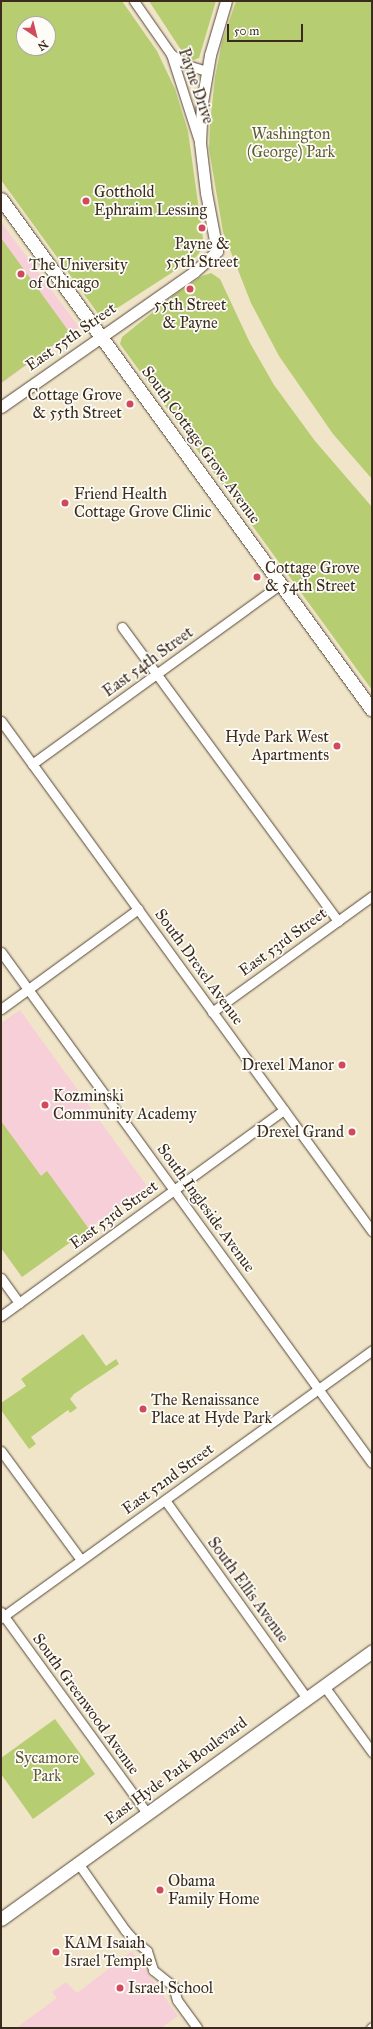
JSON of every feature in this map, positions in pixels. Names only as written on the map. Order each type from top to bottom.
[{"type":"main road","name":"South Cottage Grove Avenue","points":[[1,199],[372,710]]},
{"type":"main road","name":"East Hyde Park Boulevard","points":[[1,1919],[372,1651]]},
{"type":"street","name":"Payne Drive","points":[[134,1],[171,54],[200,143]]},
{"type":"street","name":"Payne Drive","points":[[217,251],[206,193],[200,143],[202,102],[210,54],[226,1]]},
{"type":"street","points":[[171,54],[187,65],[207,71]]},
{"type":"street","name":"East 55th Street","points":[[1,407],[100,336],[194,272],[217,251]]},
{"type":"street","name":"East 54th Street","points":[[32,764],[281,584]]},
{"type":"street","points":[[122,628],[338,921]]},
{"type":"street","name":"South Drexel Avenue","points":[[1,721],[372,1231]]},
{"type":"street","name":"East 53rd Street","points":[[212,1012],[372,896]]},
{"type":"street","points":[[1,1009],[138,909]]},
{"type":"street","name":"South Ingleside Avenue","points":[[1,952],[372,1463]]},
{"type":"street","name":"East 53rd Street","points":[[1,1316],[284,1110]]},
{"type":"street","points":[[1,1278],[19,1303]]},
{"type":"street","name":"East 52nd Street","points":[[2,1615],[165,1500],[372,1350]]},
{"type":"street","points":[[1,1451],[81,1560]]},
{"type":"street","name":"South Ellis Avenue","points":[[165,1500],[307,1698]]},
{"type":"street","name":"South Greenwood Avenue","points":[[2,1615],[147,1813]]},
{"type":"street","points":[[324,1686],[372,1752]]},
{"type":"street","points":[[78,1863],[125,1930],[147,1951],[152,1970],[173,1986],[177,2000],[197,2028]]},
{"type":"shaded area","name":"The University of Chicago","points":[[1,222],[79,327],[1,384]]},
{"type":"shaded area","name":"Kozminski Community Academy","points":[[20,1010],[147,1186],[22,1277],[1,1248],[1,1023]]},
{"type":"shaded area","name":"Israel School","points":[[132,1951],[178,2016],[161,2028],[16,2028],[57,1998],[52,1992],[66,1982],[77,1993]]},
{"type":"green space","points":[[1,1],[122,1],[157,51],[175,89],[188,131],[204,246],[196,257],[105,316],[99,315],[1,180]]},
{"type":"green space","points":[[149,1],[216,1],[199,58],[191,61],[185,56]]},
{"type":"green space","name":"Washington (George) Park","points":[[236,1],[372,1],[372,479],[333,434],[279,356],[251,303],[223,232],[209,149],[210,124],[215,77],[222,42]]},
{"type":"green space","name":"The University of Chicago","points":[[1,238],[70,333],[1,383]]},
{"type":"green space","points":[[211,273],[220,279],[250,343],[274,385],[315,441],[372,507],[372,690],[120,344],[122,337],[174,295],[202,276]]},
{"type":"green space","points":[[1,1121],[41,1176],[47,1171],[89,1229],[22,1277],[1,1248]]},
{"type":"green space","points":[[83,1334],[106,1366],[116,1359],[119,1364],[74,1394],[70,1399],[77,1408],[70,1413],[68,1410],[31,1437],[36,1444],[29,1449],[1,1410],[1,1403],[26,1386],[21,1379]]},
{"type":"green space","name":"Sycamore Park","points":[[55,1719],[95,1774],[33,1819],[1,1774],[1,1758]]},
{"type":"place","name":"Gotthold Ephraim Lessing","points":[[86,201]]},
{"type":"place","name":"Payne & 55th Street","points":[[202,228]]},
{"type":"place","name":"The University of Chicago","points":[[21,274]]},
{"type":"place","name":"55th Street & Payne","points":[[190,289]]},
{"type":"place","name":"Cottage Grove & 55th Street","points":[[130,404]]},
{"type":"place","name":"Friend Health Cottage Grove Clinic","points":[[65,503]]},
{"type":"place","name":"Cottage Grove & 54th Street","points":[[257,577]]},
{"type":"place","name":"Hyde Park West Apartments","points":[[337,746]]},
{"type":"place","name":"Drexel Manor","points":[[342,1065]]},
{"type":"place","name":"Kozminski Community Academy","points":[[45,1105]]},
{"type":"place","name":"Drexel Grand","points":[[352,1132]]},
{"type":"place","name":"The Renaissance Place at Hyde Park","points":[[143,1409]]},
{"type":"place","name":"Obama Family Home","points":[[160,1890]]},
{"type":"place","name":"KAM Isaiah Israel Temple","points":[[56,1952]]},
{"type":"place","name":"Israel School","points":[[120,1988]]}]
